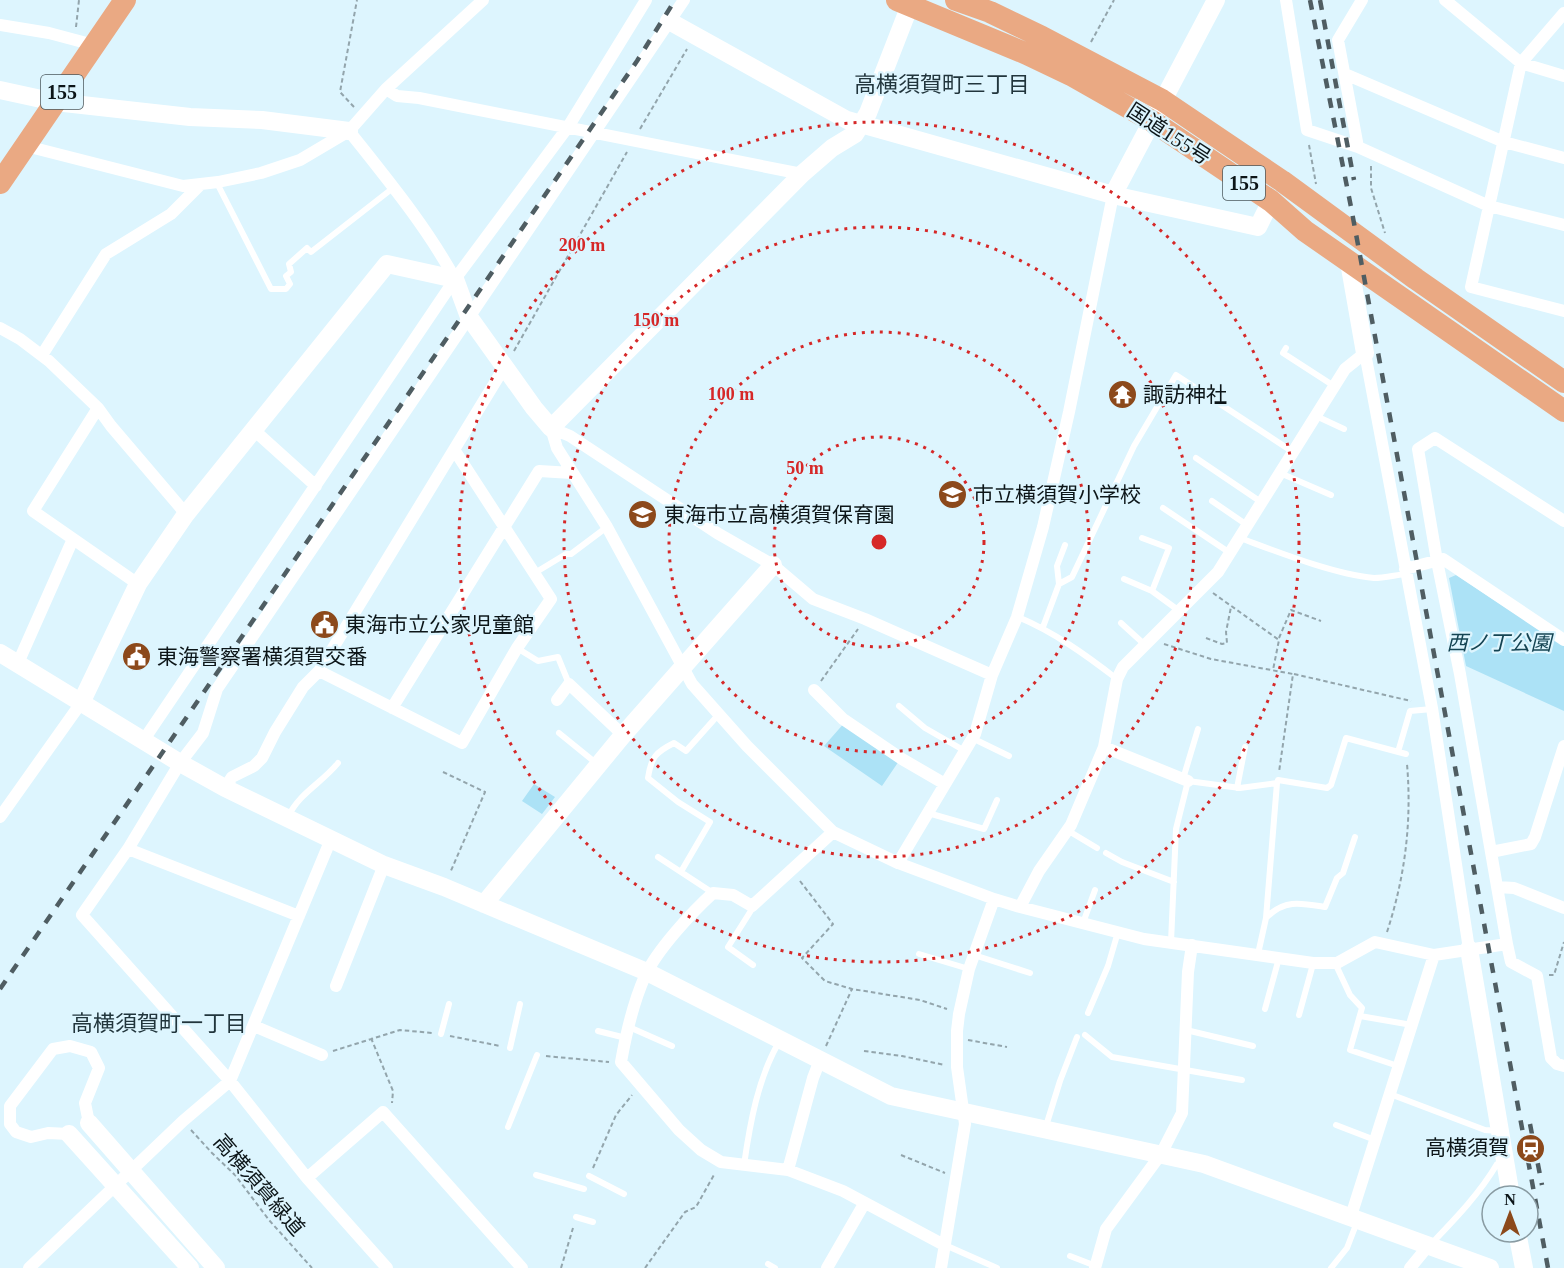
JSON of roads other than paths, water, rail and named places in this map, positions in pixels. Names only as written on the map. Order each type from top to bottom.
[{"type":"highway","name":"155","points":[[0,183],[55,102],[85,42],[125,0]]},
{"type":"highway","name":"国道155号","points":[[956,0],[990,12],[1042,37],[1162,100],[1282,181],[1416,279],[1564,382]]},
{"type":"highway","name":"国道155号","points":[[904,2],[1071,75],[1152,121],[1271,201],[1305,231],[1564,411]]},
{"type":"street","points":[[26,146],[183,186],[218,182],[261,173],[300,160],[349,131],[386,90],[483,0]]},
{"type":"street","points":[[143,741],[455,279],[568,127],[646,0]]},
{"type":"street","points":[[387,1268],[307,1178],[230,1081],[82,915],[128,849],[180,763],[203,733],[217,689],[684,0]]},
{"type":"street","points":[[898,863],[972,738],[992,675],[1017,617],[1043,526],[1069,412],[1113,195],[1216,0]]},
{"type":"street","points":[[1286,0],[1307,130],[1358,147],[1489,206],[1564,225]]},
{"type":"street","points":[[1358,147],[1338,40],[1362,0]]},
{"type":"street","points":[[1445,0],[1521,63],[1564,76]]},
{"type":"street","points":[[551,428],[802,174],[832,148],[855,134],[868,113],[904,2]]},
{"type":"street","points":[[1564,13],[1521,63],[1471,287],[1564,311]]},
{"type":"street","points":[[669,21],[847,120],[1113,195],[1258,227],[1271,201]]},
{"type":"street","points":[[0,25],[85,42]]},
{"type":"street","points":[[1345,74],[1504,142],[1564,158]]},
{"type":"street","points":[[0,90],[55,102],[190,117],[262,120],[349,131],[394,187],[441,254],[455,279],[469,317],[551,428],[557,448],[607,527],[692,684],[747,746],[833,832],[898,863],[994,899],[1144,939],[1313,963],[1335,963],[1375,942],[1434,956],[1506,944]]},
{"type":"street","points":[[386,90],[397,96],[419,98],[802,174]]},
{"type":"street","points":[[42,355],[106,254],[171,214],[201,184]]},
{"type":"street","points":[[1349,262],[1432,707],[1469,949],[1509,1184]]},
{"type":"street","points":[[0,818],[81,703],[138,584],[186,514],[387,264],[455,279]]},
{"type":"street","points":[[0,328],[42,355],[98,408],[186,514]]},
{"type":"street","points":[[1020,907],[1039,871],[1067,830],[1104,747],[1117,679],[1123,667],[1218,572],[1345,369],[1365,353]]},
{"type":"street","points":[[225,788],[232,777],[254,766],[262,759],[275,732],[303,687],[320,671],[505,366]]},
{"type":"street","points":[[98,408],[33,511],[138,584]]},
{"type":"street","points":[[551,428],[570,436],[717,533],[772,566],[813,599],[865,619],[992,675]]},
{"type":"street","points":[[255,431],[316,486]]},
{"type":"street","points":[[1564,521],[1435,438],[1418,449],[1437,561],[1460,674],[1506,944],[1512,962],[1537,975],[1551,1058],[1557,1064],[1564,1066]]},
{"type":"street","points":[[320,671],[462,743],[517,648],[550,599],[455,451]]},
{"type":"street","points":[[392,708],[539,471],[572,472]]},
{"type":"street","points":[[18,663],[73,539]]},
{"type":"street","points":[[1406,572],[1443,559],[1564,640]]},
{"type":"street","points":[[484,904],[623,735],[772,566]]},
{"type":"street","points":[[0,653],[143,741],[225,788],[384,865],[444,886],[647,972],[891,1096],[1204,1164],[1431,1244],[1490,1268]]},
{"type":"street","points":[[557,700],[570,684],[623,735]]},
{"type":"street","points":[[814,690],[843,719],[902,759],[945,784]]},
{"type":"street","points":[[1491,852],[1531,844],[1564,746]]},
{"type":"street","points":[[1104,747],[1185,780]]},
{"type":"street","points":[[833,832],[752,906],[733,895],[713,893],[674,934],[647,972],[627,1033],[621,1062],[678,1130],[701,1150],[721,1162],[788,1170],[843,1191],[944,1245]]},
{"type":"street","points":[[28,1268],[42,1263],[131,1170],[230,1081],[331,839]]},
{"type":"street","points":[[128,849],[299,916]]},
{"type":"street","points":[[336,986],[384,865]]},
{"type":"street","points":[[1497,887],[1514,888],[1564,908]]},
{"type":"street","points":[[941,1268],[965,1124],[957,1067],[959,1014],[969,969],[994,899]]},
{"type":"street","points":[[1095,1267],[1106,1229],[1161,1154],[1182,1113],[1188,972],[1192,945]]},
{"type":"street","points":[[1355,1217],[1376,1140],[1434,956]]},
{"type":"street","points":[[254,1026],[322,1055]]},
{"type":"street","points":[[190,1268],[69,1134],[48,1133],[31,1137],[5,1127],[9,1106],[53,1049],[70,1046],[91,1052],[99,1068],[85,1103],[89,1123],[216,1268]]},
{"type":"street","points":[[788,1170],[813,1077],[820,1060]]},
{"type":"street","points":[[307,1178],[383,1112],[519,1267]]},
{"type":"street","points":[[827,1268],[864,1204]]},
{"type":"street","points":[[1410,1268],[1431,1244]]},
{"type":"street","points":[[1519,1244],[1524,1268]]},
{"type":"lane","points":[[218,182],[271,289],[286,289],[290,284],[286,276],[291,272],[289,264],[299,254],[307,248],[311,252],[394,187]]},
{"type":"lane","points":[[1286,348],[1283,353],[1334,386]]},
{"type":"lane","points":[[1059,584],[1072,577],[1134,446],[1176,375],[1293,452]]},
{"type":"lane","points":[[1316,416],[1344,429]]},
{"type":"lane","points":[[1196,458],[1262,502]]},
{"type":"lane","points":[[1280,473],[1331,495]]},
{"type":"lane","points":[[1212,501],[1247,525]]},
{"type":"lane","points":[[1163,508],[1230,553]]},
{"type":"lane","points":[[533,574],[566,554],[571,554],[607,527]]},
{"type":"lane","points":[[1142,537],[1169,548],[1152,591]]},
{"type":"lane","points":[[1239,537],[1315,564],[1350,573],[1375,578],[1406,572]]},
{"type":"lane","points":[[1042,627],[1059,584],[1057,566],[1065,545]]},
{"type":"lane","points":[[1124,579],[1152,591],[1178,610]]},
{"type":"lane","points":[[1017,617],[1042,627],[1117,679]]},
{"type":"lane","points":[[1121,623],[1147,641]]},
{"type":"lane","points":[[517,648],[538,661],[558,657],[570,684]]},
{"type":"lane","points":[[899,706],[925,728],[964,751]]},
{"type":"lane","points":[[1398,752],[1410,711],[1432,707]]},
{"type":"lane","points":[[682,870],[710,822],[678,802],[648,778],[650,763],[654,756],[674,743],[686,751],[719,714]]},
{"type":"lane","points":[[1171,942],[1176,829],[1198,729]]},
{"type":"lane","points":[[559,733],[598,765]]},
{"type":"lane","points":[[972,738],[1009,756]]},
{"type":"lane","points":[[1278,780],[1327,788],[1331,785],[1346,738],[1406,754]]},
{"type":"lane","points":[[1237,788],[1245,747]]},
{"type":"lane","points":[[288,818],[298,800],[330,773],[338,763]]},
{"type":"lane","points":[[1185,780],[1237,788],[1277,783],[1266,918],[1258,954]]},
{"type":"lane","points":[[928,813],[984,829],[997,800]]},
{"type":"lane","points":[[1067,830],[1097,848]]},
{"type":"lane","points":[[1266,918],[1284,904],[1297,903],[1325,907],[1337,878],[1343,873],[1355,837]]},
{"type":"lane","points":[[1106,853],[1122,862],[1174,882]]},
{"type":"lane","points":[[658,856],[713,893]]},
{"type":"lane","points":[[1083,923],[1095,890]]},
{"type":"lane","points":[[752,906],[728,947],[753,965]]},
{"type":"lane","points":[[1088,1012],[1108,966],[1118,932]]},
{"type":"lane","points":[[919,954],[969,969]]},
{"type":"lane","points":[[974,956],[1030,973]]},
{"type":"lane","points":[[1265,1009],[1279,958]]},
{"type":"lane","points":[[1299,1015],[1313,963]]},
{"type":"lane","points":[[1335,963],[1350,995],[1362,1008],[1350,1050],[1399,1066]]},
{"type":"lane","points":[[441,1034],[449,1004]]},
{"type":"lane","points":[[510,1048],[520,1004]]},
{"type":"lane","points":[[1360,1016],[1412,1025]]},
{"type":"lane","points":[[1186,1030],[1253,1046]]},
{"type":"lane","points":[[598,1031],[627,1033],[672,1046]]},
{"type":"lane","points":[[1085,1035],[1112,1057],[1170,1068],[1185,1068],[1242,1080]]},
{"type":"lane","points":[[1044,1130],[1077,1037]]},
{"type":"lane","points":[[744,1165],[749,1131],[758,1096],[781,1040]]},
{"type":"lane","points":[[508,1127],[537,1055]]},
{"type":"lane","points":[[1390,1094],[1485,1130],[1499,1132]]},
{"type":"lane","points":[[1336,1125],[1376,1140]]},
{"type":"lane","points":[[1431,1244],[1456,1219],[1497,1164],[1505,1162]]},
{"type":"lane","points":[[536,1175],[584,1189]]},
{"type":"lane","points":[[589,1176],[624,1194]]},
{"type":"lane","points":[[576,1217],[593,1222]]},
{"type":"lane","points":[[1331,1268],[1347,1248],[1355,1217]]},
{"type":"lane","points":[[944,1245],[997,1268]]},
{"type":"lane","points":[[1071,1256],[1095,1267]]},
{"type":"railway","points":[[0,989],[637,61],[675,0]]},
{"type":"railway","points":[[1310,0],[1351,207],[1548,1268]]},
{"type":"railway","points":[[1320,0],[1354,180]]},
{"type":"railway","points":[[1530,1124],[1542,1185]]},
{"type":"place","name":"諏訪神社","points":[[1122,395]]},
{"type":"place","name":"市立横須賀小学校","points":[[952,495]]},
{"type":"place","name":"東海市立高横須賀保育園","points":[[643,515]]},
{"type":"place","name":"東海市立公家児童館","points":[[324,625]]},
{"type":"place","name":"東海警察署横須賀交番","points":[[136,657]]},
{"type":"place","name":"高横須賀","points":[[1530,1148]]},
{"type":"district","name":"高横須賀町三丁目","points":[[942,84]]},
{"type":"district","name":"高横須賀町一丁目","points":[[159,1023]]},
{"type":"park label","name":"西ノ丁公園","points":[[1499,643]]}]
